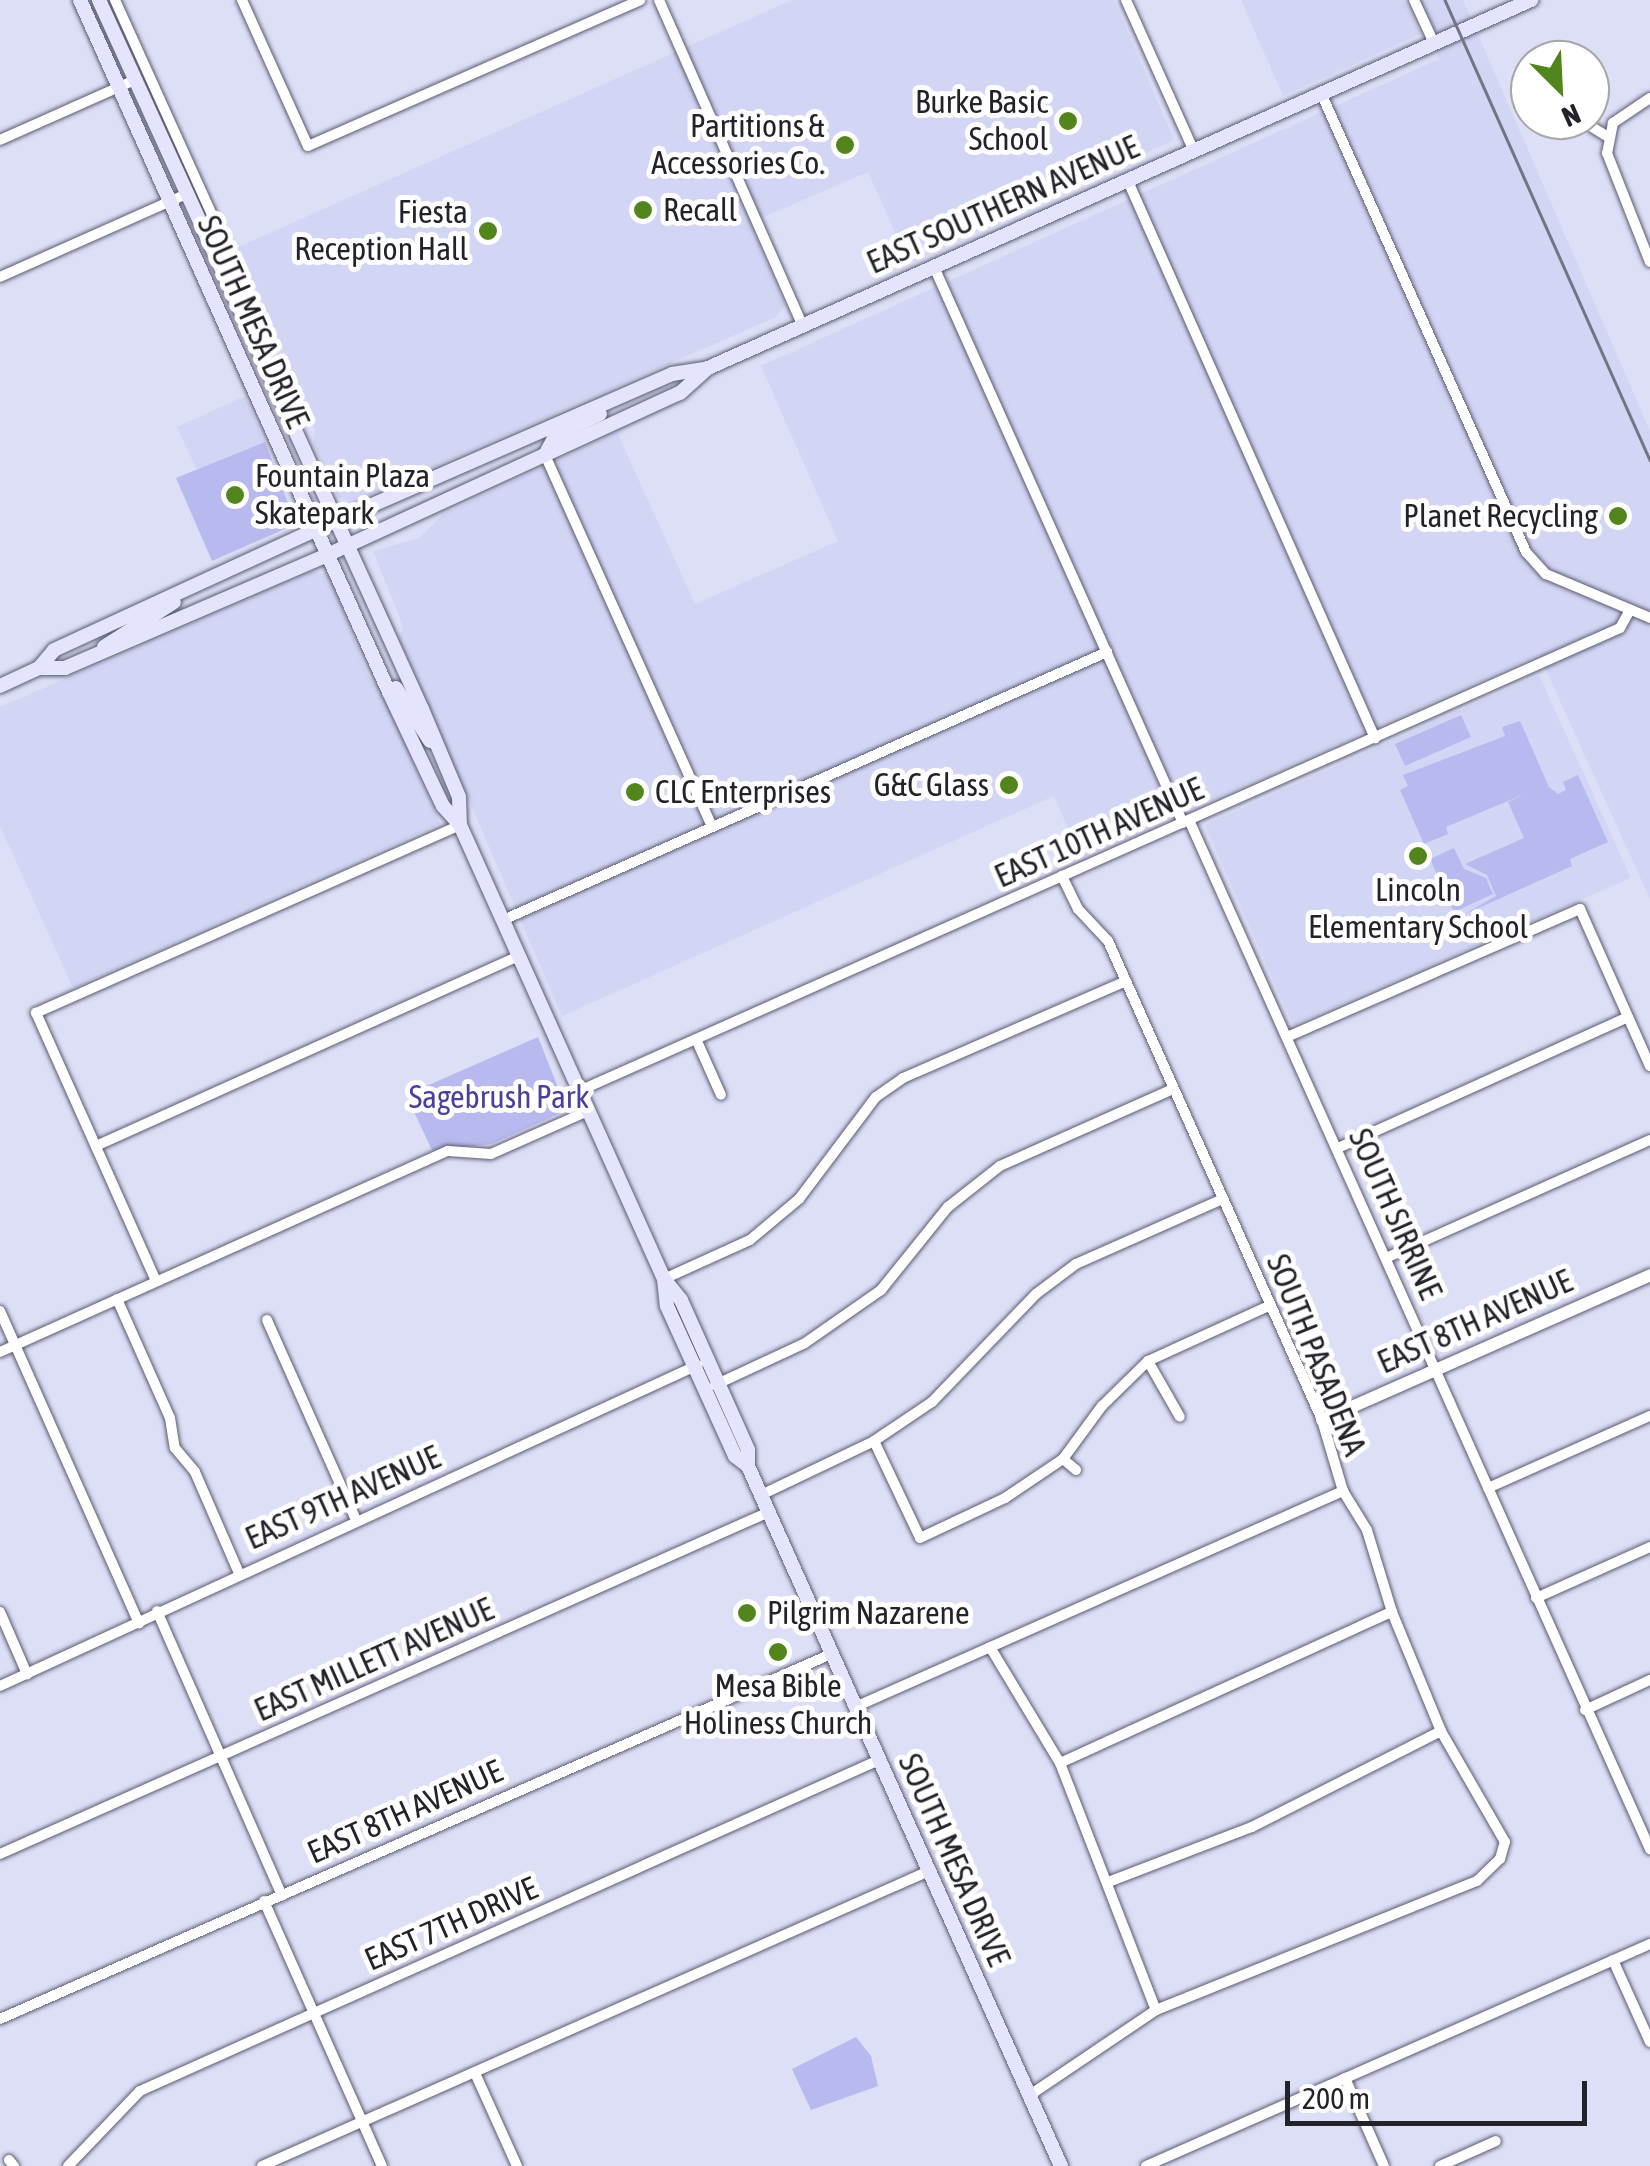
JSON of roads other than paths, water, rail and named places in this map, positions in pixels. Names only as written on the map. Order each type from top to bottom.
[{"type":"main road","name":"SOUTH MESA DRIVE","points":[[100,0],[438,748],[459,797],[460,826]]},
{"type":"main road","name":"EAST SOUTHERN AVENUE","points":[[39,668],[54,650],[337,520],[672,374],[708,368],[1531,0]]},
{"type":"main road","name":"SOUTH MESA DRIVE","points":[[82,4],[380,673],[441,801],[460,826],[503,920],[664,1279],[667,1306],[712,1387],[735,1456],[748,1466],[1061,2166]]},
{"type":"main road","name":"EAST SOUTHERN AVENUE","points":[[0,686],[39,668],[65,668],[348,546],[680,393],[708,368]]},
{"type":"main road","points":[[545,455],[547,442],[614,407],[623,395]]},
{"type":"main road","points":[[98,653],[184,590]]},
{"type":"main road","points":[[380,673],[438,748]]},
{"type":"street","points":[[82,4],[100,0]]},
{"type":"street","name":"SOUTH MESA DRIVE","points":[[114,0],[225,244]]},
{"type":"street","points":[[242,0],[308,146],[640,0]]},
{"type":"street","points":[[658,0],[804,326]]},
{"type":"street","points":[[1126,0],[1193,149]]},
{"type":"street","points":[[1414,0],[1434,43]]},
{"type":"street","points":[[0,140],[135,80]]},
{"type":"street","points":[[1321,93],[1526,552],[1546,574],[1650,618]]},
{"type":"street","points":[[1610,134],[1621,115],[1650,98]]},
{"type":"street","points":[[1608,140],[1611,172],[1650,262]]},
{"type":"street","points":[[1128,180],[1375,738]]},
{"type":"street","points":[[0,277],[186,194]]},
{"type":"street","points":[[1636,233],[1650,227]]},
{"type":"street","name":"SOUTH SIRRINE","points":[[934,267],[1106,652],[1288,1037],[1650,1849]]},
{"type":"street","points":[[545,455],[712,827]]},
{"type":"street","name":"EAST 10TH AVENUE","points":[[579,1090],[1620,628],[1630,610]]},
{"type":"street","points":[[503,920],[1106,652]]},
{"type":"street","points":[[156,1281],[36,1013],[460,826]]},
{"type":"street","name":"SOUTH PASADENA","points":[[1062,876],[1078,908],[1108,941],[1322,1420],[1343,1491],[1368,1530],[1392,1612],[1441,1730],[1505,1842],[1500,1859],[1477,1882],[1156,2010]]},
{"type":"street","points":[[1288,1037],[1580,909],[1650,1066]]},
{"type":"street","points":[[96,1146],[519,956]]},
{"type":"street","points":[[664,1279],[762,1230],[799,1200],[862,1117],[903,1078],[1126,981]]},
{"type":"street","points":[[1338,1148],[1628,1017]]},
{"type":"street","points":[[696,1039],[721,1095]]},
{"type":"street","points":[[712,1387],[804,1343],[881,1290],[959,1197],[1000,1166],[1173,1089]]},
{"type":"street","points":[[853,1104],[862,1117]]},
{"type":"street","points":[[0,1352],[448,1151],[491,1154],[588,1110]]},
{"type":"street","points":[[1386,1258],[1650,1140]]},
{"type":"street","points":[[761,1495],[874,1441],[932,1402],[1036,1294],[1076,1264],[1223,1199]]},
{"type":"street","name":"EAST 8TH AVENUE","points":[[1322,1420],[1650,1275]]},
{"type":"street","points":[[116,1299],[170,1418],[175,1448],[194,1472],[239,1573]]},
{"type":"street","points":[[874,1441],[920,1538],[1005,1498],[1063,1459],[1102,1406],[1148,1361],[1272,1305]]},
{"type":"street","points":[[0,1311],[139,1623]]},
{"type":"street","points":[[267,1320],[356,1520]]},
{"type":"street","points":[[1148,1361],[1180,1417]]},
{"type":"street","name":"EAST 9TH AVENUE","points":[[0,1686],[701,1363]]},
{"type":"street","points":[[1488,1488],[1650,1416]]},
{"type":"street","points":[[1063,1459],[1076,1470]]},
{"type":"street","points":[[855,1707],[1343,1491]]},
{"type":"street","name":"EAST MILLETT AVENUE","points":[[0,1854],[769,1512]]},
{"type":"street","points":[[1536,1598],[1650,1548]]},
{"type":"street","points":[[157,1611],[282,1896]]},
{"type":"street","points":[[0,1612],[27,1674]]},
{"type":"street","points":[[1060,1763],[1392,1612]]},
{"type":"street","points":[[990,1647],[1060,1763],[1111,1880],[1156,2010],[1030,2095]]},
{"type":"street","name":"EAST 8TH AVENUE","points":[[0,2018],[831,1654]]},
{"type":"street","points":[[1586,1710],[1650,1680]]},
{"type":"street","points":[[1111,1880],[1252,1827],[1441,1730]]},
{"type":"street","name":"EAST 7TH DRIVE","points":[[68,2166],[126,2098],[879,1760]]},
{"type":"street","points":[[1636,1817],[1650,1811]]},
{"type":"street","points":[[262,2166],[929,1871]]},
{"type":"street","points":[[264,1901],[382,2166]]},
{"type":"street","points":[[1146,2166],[1650,1944]]},
{"type":"street","points":[[1613,1960],[1650,2042]]},
{"type":"street","points":[[475,2073],[516,2166]]},
{"type":"street","points":[[1345,2078],[1384,2166]]},
{"type":"street","points":[[1440,2166],[1496,2141]]},
{"type":"railway","points":[[1445,0],[1650,460]]},
{"type":"place","name":"Burke Basic School","points":[[1068,121]]},
{"type":"place","name":"Partitions & Accessories Co.","points":[[845,145]]},
{"type":"place","name":"Recall","points":[[643,210]]},
{"type":"place","name":"Fiesta Reception Hall","points":[[488,231]]},
{"type":"place","name":"Fountain Plaza Skatepark","points":[[235,495]]},
{"type":"place","name":"Planet Recycling","points":[[1618,516]]},
{"type":"place","name":"G&C Glass","points":[[1009,785]]},
{"type":"place","name":"CLC Enterprises","points":[[635,792]]},
{"type":"place","name":"Lincoln Elementary School","points":[[1418,856]]},
{"type":"place","name":"Pilgrim Nazarene","points":[[747,1613]]},
{"type":"place","name":"Mesa Bible Holiness Church","points":[[778,1652]]},
{"type":"park label","name":"Sagebrush Park","points":[[499,1097]]}]
